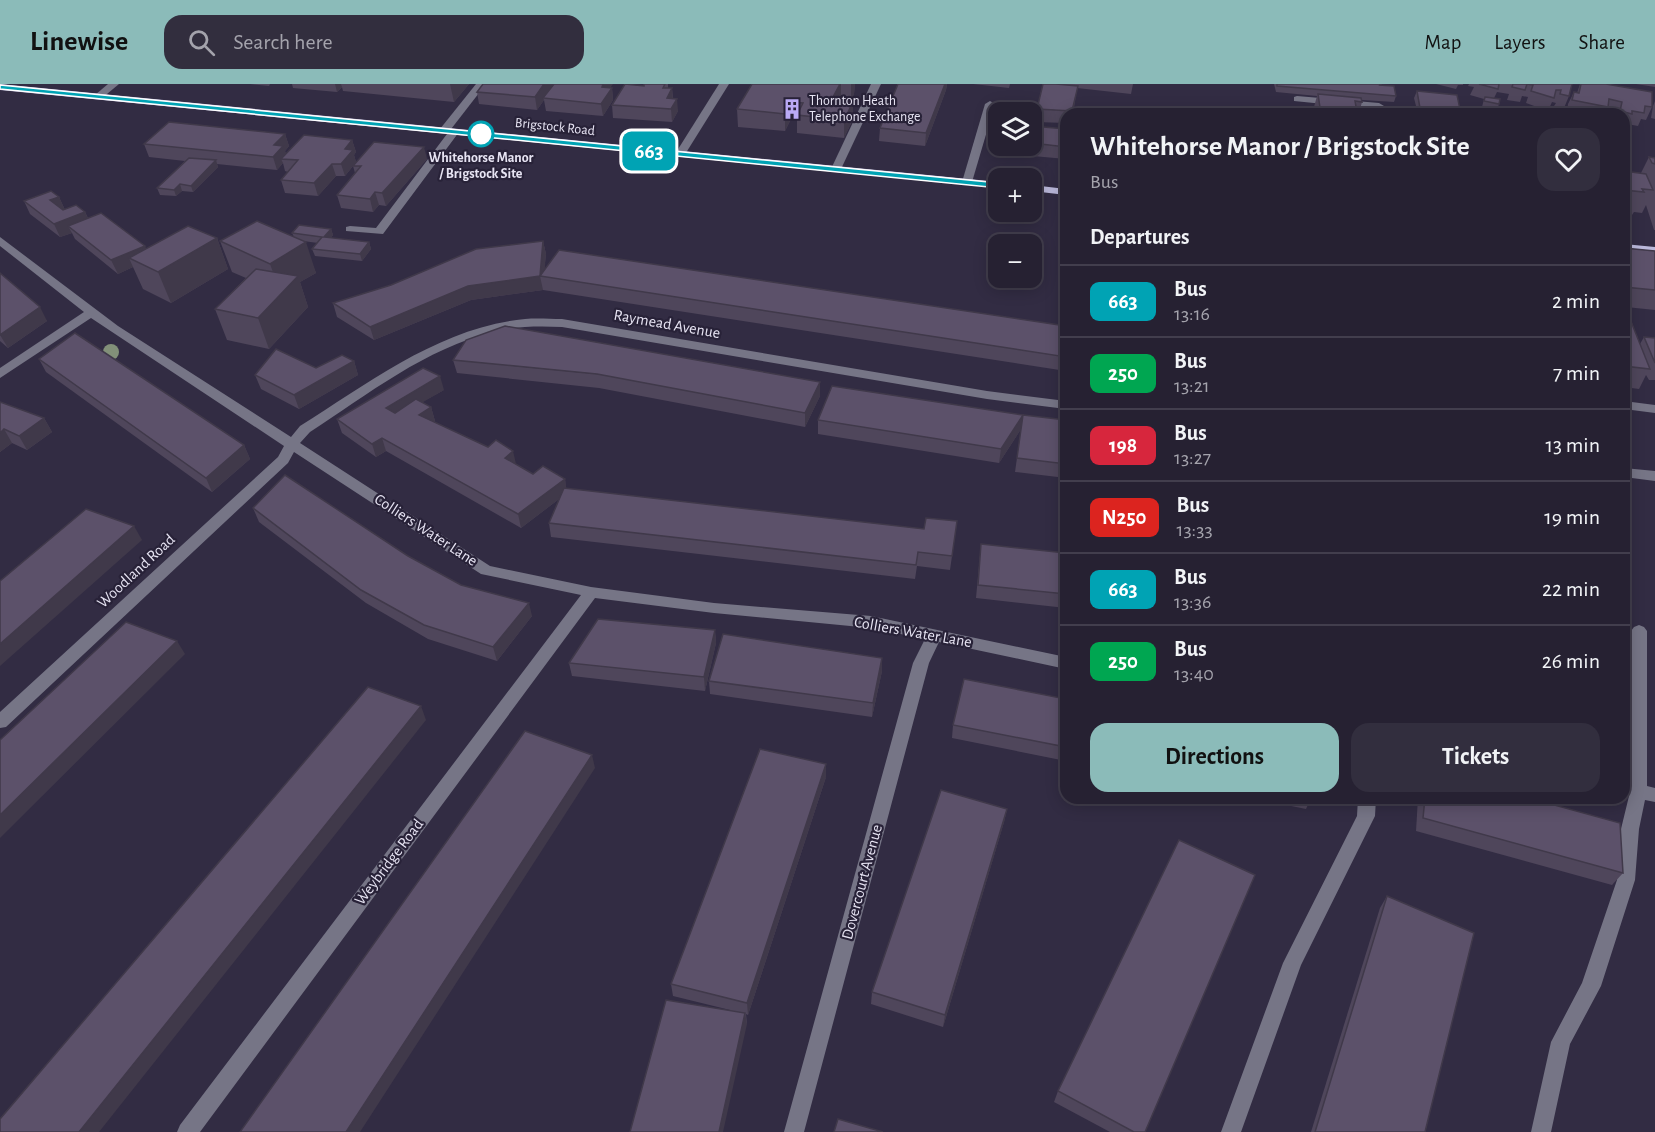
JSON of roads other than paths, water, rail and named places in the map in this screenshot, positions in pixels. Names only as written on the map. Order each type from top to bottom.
[{"type":"main road","name":"Brigstock Road","points":[[0,87],[988,184]]},
{"type":"main road","points":[[1042,189],[1060,191]]},
{"type":"main road","points":[[1630,248],[1655,250]]},
{"type":"street","points":[[98,97],[114,84]]},
{"type":"street","points":[[350,229],[379,232],[481,84]]},
{"type":"street","points":[[680,154],[724,84]]},
{"type":"street","points":[[836,169],[876,84]]},
{"type":"street","points":[[1298,99],[1379,106],[1379,108]]},
{"type":"street","points":[[967,182],[988,111]]},
{"type":"street","name":"Colliers Water Lane","points":[[0,240],[90,313],[486,570],[591,592],[714,608],[871,622],[1060,662]]},
{"type":"street","points":[[0,374],[90,313]]},
{"type":"street","name":"Raymead Avenue","points":[[292,444],[305,429],[443,345],[491,328],[544,321],[987,395],[1060,404]]},
{"type":"street","points":[[1630,406],[1655,409]]},
{"type":"street","name":"Woodland Road","points":[[0,722],[283,460],[292,444]]},
{"type":"street","points":[[1630,473],[1655,476]]},
{"type":"street","name":"Weybridge Road","points":[[187,1132],[591,592]]},
{"type":"street","points":[[1541,1132],[1561,1042],[1592,986],[1626,880],[1630,829],[1639,791],[1639,631]]},
{"type":"street","name":"Dovercourt Avenue","points":[[794,1132],[921,663],[935,635]]},
{"type":"street","points":[[1231,1132],[1292,963],[1366,816],[1367,804]]},
{"type":"place","name":"Thornton Heath Telephone Exchange","points":[[792,109]]},
{"type":"place","name":"Whitehorse Manor / Brigstock Site","points":[[481,134]]}]
